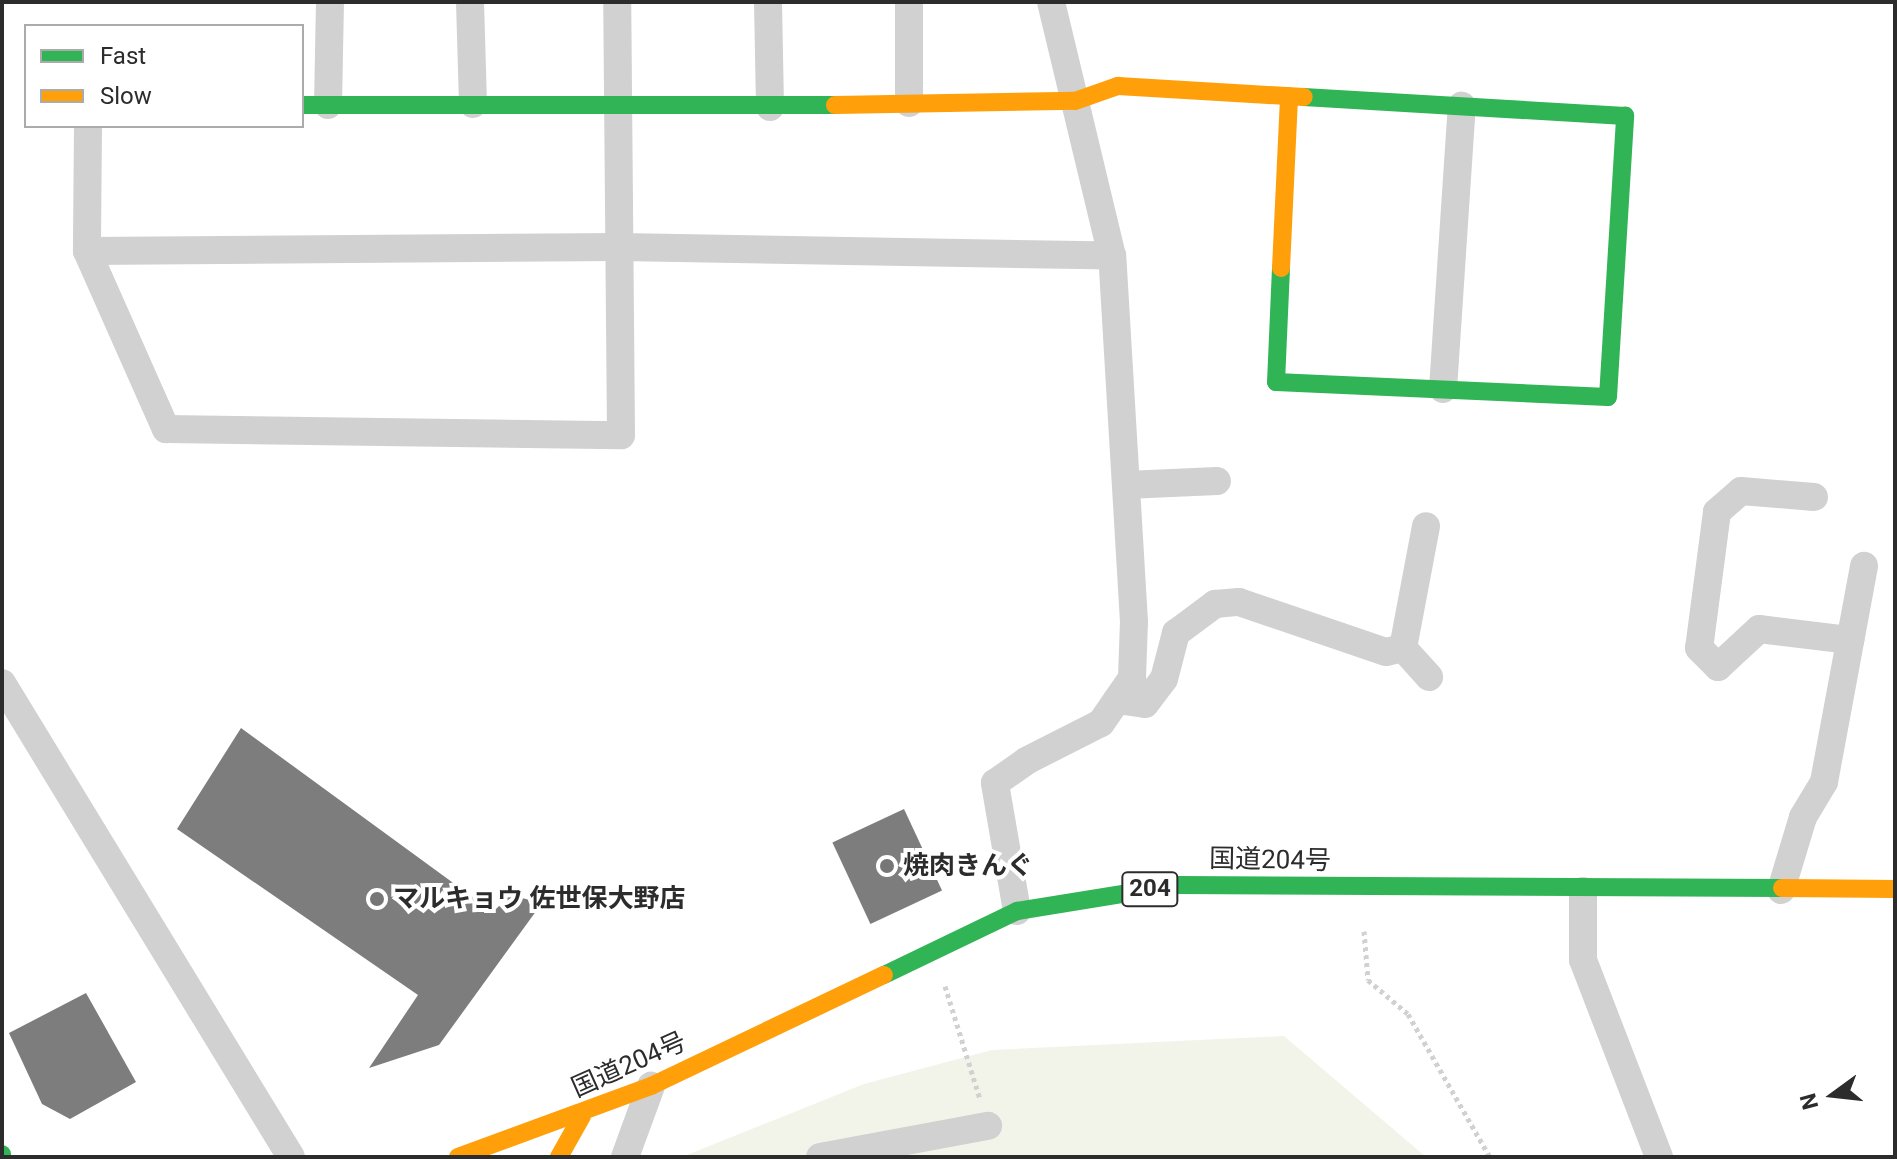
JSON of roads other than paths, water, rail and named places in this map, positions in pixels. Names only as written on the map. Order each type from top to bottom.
[{"type":"main road","points":[[315,105],[473,104],[618,109],[1075,101],[1118,86],[1462,106],[1625,116],[1608,397],[1276,382],[1289,96]]},
{"type":"main road","name":"国道204号","points":[[458,1157],[582,1116],[651,1086],[1017,911],[1177,885],[1583,891],[1895,889]]},
{"type":"main road","points":[[559,1157],[582,1116]]},
{"type":"street","points":[[315,105],[330,2]]},
{"type":"street","points":[[470,2],[473,104]]},
{"type":"street","points":[[88,128],[87,251],[166,429],[621,435],[617,2]]},
{"type":"street","points":[[768,2],[770,107]]},
{"type":"street","points":[[909,2],[909,103]]},
{"type":"street","points":[[1017,911],[995,783],[1101,723],[1132,678],[1133,664],[1112,256],[1051,2]]},
{"type":"street","points":[[1443,389],[1462,106]]},
{"type":"street","points":[[87,251],[620,247],[1112,256]]},
{"type":"street","points":[[1126,485],[1217,481]]},
{"type":"street","points":[[1814,497],[1741,491],[1717,512],[1699,648],[1718,667],[1759,629],[1850,640]]},
{"type":"street","points":[[1403,648],[1426,526]]},
{"type":"street","points":[[1781,890],[1803,817],[1824,782],[1864,566]]},
{"type":"street","points":[[1117,700],[1145,704],[1164,679],[1176,633],[1215,604],[1239,602],[1386,652],[1403,648]]},
{"type":"street","points":[[1403,648],[1429,677]]},
{"type":"street","points":[[2,683],[291,1157]]},
{"type":"street","points":[[1583,891],[1583,960],[1659,1157]]},
{"type":"street","points":[[625,1157],[651,1086]]},
{"type":"street","points":[[820,1157],[988,1126]]},
{"type":"place","name":"焼肉きんぐ","points":[[887,866]]},
{"type":"place","name":"マルキョウ 佐世保大野店","points":[[377,899]]}]
